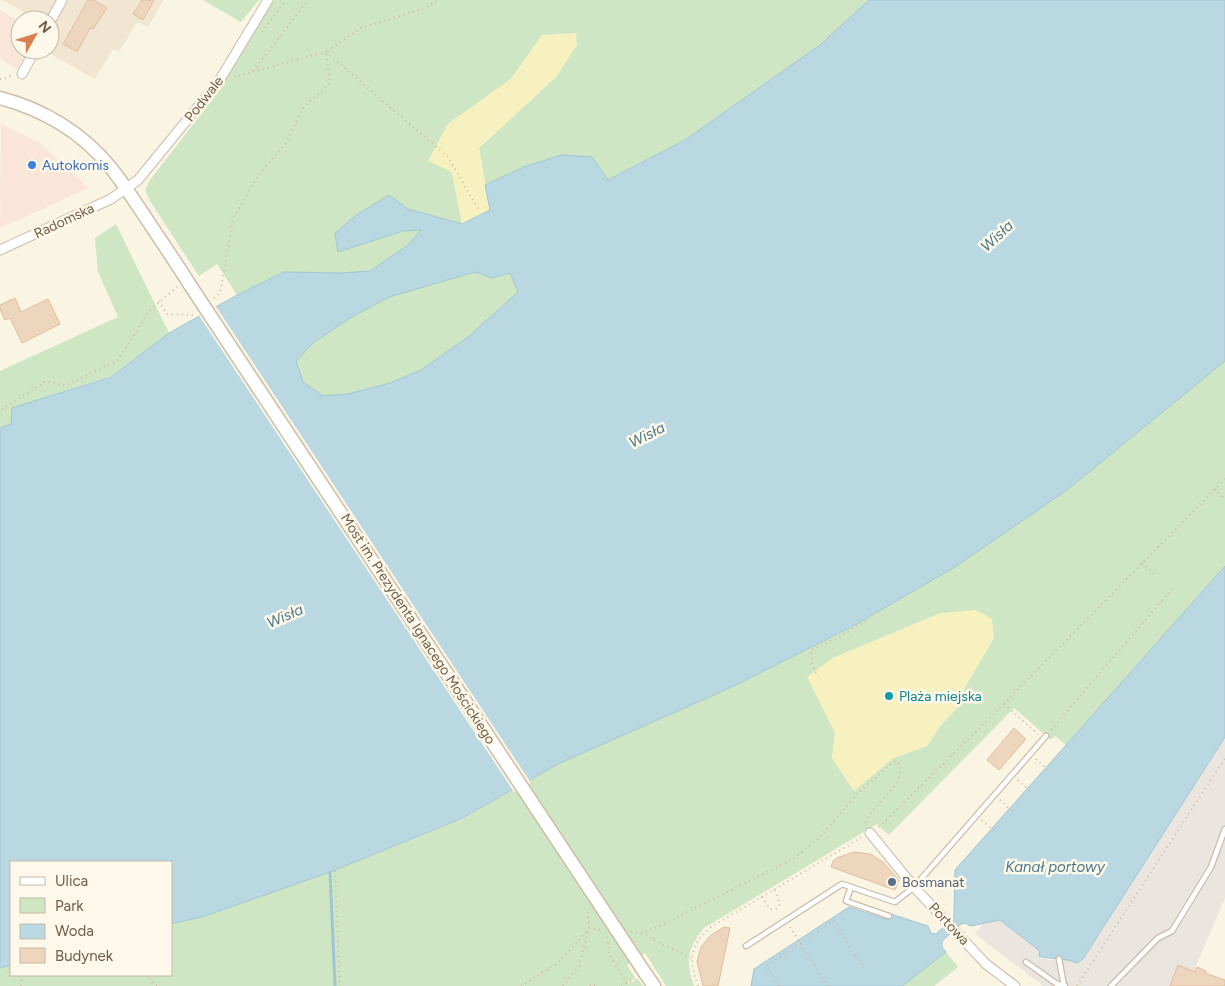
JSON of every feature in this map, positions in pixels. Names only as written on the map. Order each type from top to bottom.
[{"type":"main road","points":[[0,98],[21,104],[46,115],[65,126],[96,152],[127,189],[186,284]]},
{"type":"main road","name":"Most im. Prezydenta Ignacego Mościckiego","points":[[186,284],[654,986]]},
{"type":"street","name":"Podwale","points":[[127,189],[139,179],[219,81],[268,0]]},
{"type":"street","points":[[22,74],[30,60]]},
{"type":"street","name":"Radomska","points":[[0,250],[111,199],[127,189]]},
{"type":"street","name":"Portowa","points":[[870,833],[914,886],[986,964],[1015,986]]},
{"type":"lane","points":[[746,946],[842,884],[895,902],[914,886],[1045,738]]},
{"type":"lane","points":[[1111,986],[1158,938],[1172,931],[1211,867],[1225,829]]},
{"type":"lane","points":[[851,887],[846,901],[889,916]]},
{"type":"lane","points":[[1026,962],[1057,984],[1065,986],[1059,959]]},
{"type":"path","points":[[252,72],[308,0]]},
{"type":"path","points":[[219,81],[326,52],[361,28],[425,8],[438,0]]},
{"type":"path","points":[[326,52],[448,157],[480,212]]},
{"type":"path","points":[[213,298],[220,293],[233,218],[259,174],[286,143],[303,108],[330,83],[326,52]]},
{"type":"path","points":[[0,79],[22,74]]},
{"type":"path","points":[[2,409],[46,381],[65,386],[118,360],[149,311],[186,284]]},
{"type":"path","points":[[159,302],[167,314],[193,316],[200,310]]},
{"type":"path","points":[[698,986],[693,971],[692,959],[695,944],[702,935],[711,927],[880,826],[1225,478]]},
{"type":"path","points":[[1215,489],[1225,499]]},
{"type":"path","points":[[1142,563],[1155,575]]},
{"type":"path","points":[[1004,703],[1045,738],[1172,589]]},
{"type":"path","points":[[816,673],[812,664],[811,650],[841,636],[867,620]]},
{"type":"path","points":[[1077,986],[1225,758]]},
{"type":"path","points":[[1037,760],[1049,771]]},
{"type":"path","points":[[623,932],[641,933],[658,927],[793,859],[819,838],[858,794],[891,764],[897,761],[901,773],[896,784],[869,814],[866,822],[870,833]]},
{"type":"path","points":[[1019,781],[1031,792]]},
{"type":"path","points":[[1001,801],[1013,812]]},
{"type":"path","points":[[983,821],[995,832]]},
{"type":"path","points":[[335,871],[340,986]]},
{"type":"path","points":[[762,897],[770,909],[778,907],[779,899],[774,889]]},
{"type":"path","points":[[779,986],[766,966],[799,942],[834,921],[864,968]]},
{"type":"path","points":[[788,925],[828,986]]},
{"type":"path","points":[[589,928],[606,930]]},
{"type":"path","points":[[521,986],[558,963],[589,928]]},
{"type":"path","points":[[563,986],[579,966],[589,928]]},
{"type":"path","points":[[641,933],[692,959]]},
{"type":"path","points":[[607,936],[610,955],[628,983],[620,986]]},
{"type":"path","points":[[146,976],[157,986]]},
{"type":"path","points":[[590,986],[593,984],[597,986]]},
{"type":"shaded area","points":[[2,0],[59,0],[54,10],[20,10]]},
{"type":"shaded area","points":[[66,0],[164,0],[148,27],[137,22],[119,52],[113,49],[95,79],[60,59],[60,11]]},
{"type":"shaded area","points":[[0,10],[10,16],[10,60],[24,60],[19,70],[0,59]]},
{"type":"shaded area","name":"Autokomis","points":[[1,124],[40,143],[89,188],[0,228]]},
{"type":"shaded area","points":[[1225,737],[1225,898],[1197,963],[1192,986],[1043,986],[975,934],[983,924],[1000,920],[1040,951],[1039,956],[1050,960],[1066,958],[1077,963],[1083,959]]},
{"type":"green space","points":[[203,0],[259,0],[241,22]]},
{"type":"green space","points":[[274,0],[869,0],[820,45],[685,140],[607,180],[592,157],[524,167],[485,185],[479,148],[557,76],[542,35],[511,79],[448,124],[429,160],[452,172],[462,224],[408,209],[389,196],[335,233],[338,252],[403,231],[422,230],[408,245],[370,271],[341,273],[284,272],[237,295],[217,264],[199,276],[150,201],[145,190],[150,180],[212,100]]},
{"type":"green space","points":[[116,224],[169,333],[111,376],[12,408],[11,424],[0,428],[0,371],[118,317],[98,272],[95,238]]},
{"type":"green space","points":[[475,272],[492,278],[510,273],[518,292],[468,337],[421,370],[390,383],[348,394],[323,396],[303,382],[296,361],[313,343],[350,318],[389,297]]},
{"type":"green space","points":[[1225,361],[1225,566],[1066,745],[1055,736],[1051,740],[1014,708],[889,835],[877,824],[704,928],[689,955],[689,969],[694,986],[666,986],[645,953],[627,965],[635,978],[628,984],[638,979],[643,986],[0,986],[0,968],[10,965],[10,976],[172,976],[172,925],[202,917],[330,872],[461,820],[558,764],[734,686],[855,625],[955,567],[1067,490]],"holes":[[[941,613],[994,638],[965,687],[960,705],[940,726],[927,746],[893,758],[854,791],[832,758],[835,733],[808,677],[833,658]]]},
{"type":"green space","points":[[946,952],[958,967],[934,986],[902,986]]},
{"type":"sand","points":[[576,33],[577,45],[557,76],[479,148],[490,210],[462,224],[452,172],[428,161],[448,124],[511,79],[542,35]]},
{"type":"sand","name":"Plaża miejska","points":[[976,610],[992,619],[994,637],[965,687],[960,705],[940,726],[927,746],[893,758],[854,791],[832,758],[835,733],[807,677],[833,658],[941,613]]},
{"type":"water","name":"Wisła","points":[[869,0],[1225,0],[1225,361],[1067,490],[955,567],[855,625],[734,686],[558,764],[461,819],[330,872],[202,917],[172,924],[172,861],[10,861],[10,965],[0,968],[0,428],[11,424],[12,408],[111,377],[169,333],[237,295],[284,272],[341,273],[370,271],[408,245],[421,230],[403,231],[338,252],[335,233],[358,214],[389,195],[408,209],[462,224],[490,210],[485,185],[524,167],[561,155],[592,157],[608,180],[685,140],[820,45]],"holes":[[[475,272],[492,278],[510,273],[518,292],[468,337],[421,370],[390,383],[348,394],[323,396],[303,382],[296,361],[313,343],[350,318],[389,297]]]},
{"type":"water","name":"Kanał portowy","points":[[1225,566],[1225,737],[1083,959],[1077,963],[1039,956],[1040,951],[1000,920],[971,926],[965,923],[961,924],[942,941],[942,947],[946,952],[902,986],[751,986],[754,969],[849,907],[888,920],[891,914],[928,926],[931,933],[936,934],[954,917],[955,870]]},
{"type":"pier","points":[[215,305],[531,783],[514,792],[198,314]]},
{"type":"building","points":[[88,0],[93,0],[107,8],[93,29],[90,28],[77,52],[63,44]]},
{"type":"building","points":[[142,0],[154,0],[143,20],[133,14]]},
{"type":"building","points":[[15,298],[21,312],[48,299],[60,324],[22,343],[10,318],[5,320],[0,309],[0,305]]},
{"type":"building","points":[[1014,728],[1026,739],[999,770],[987,760]]},
{"type":"building","points":[[854,852],[870,854],[883,862],[899,880],[895,890],[831,867],[833,861],[839,857]]},
{"type":"building","points":[[724,927],[730,928],[718,986],[703,986],[697,962],[701,947],[710,936]]},
{"type":"building","points":[[1178,965],[1195,972],[1197,967],[1206,971],[1205,973],[1225,980],[1225,986],[1170,986]]},
{"type":"waterway","points":[[330,872],[335,986]]},
{"type":"place","name":"Autokomis","points":[[32,165]]},
{"type":"place","name":"Plaża miejska","points":[[889,696]]},
{"type":"place","name":"Bosmanat","points":[[892,882]]}]
